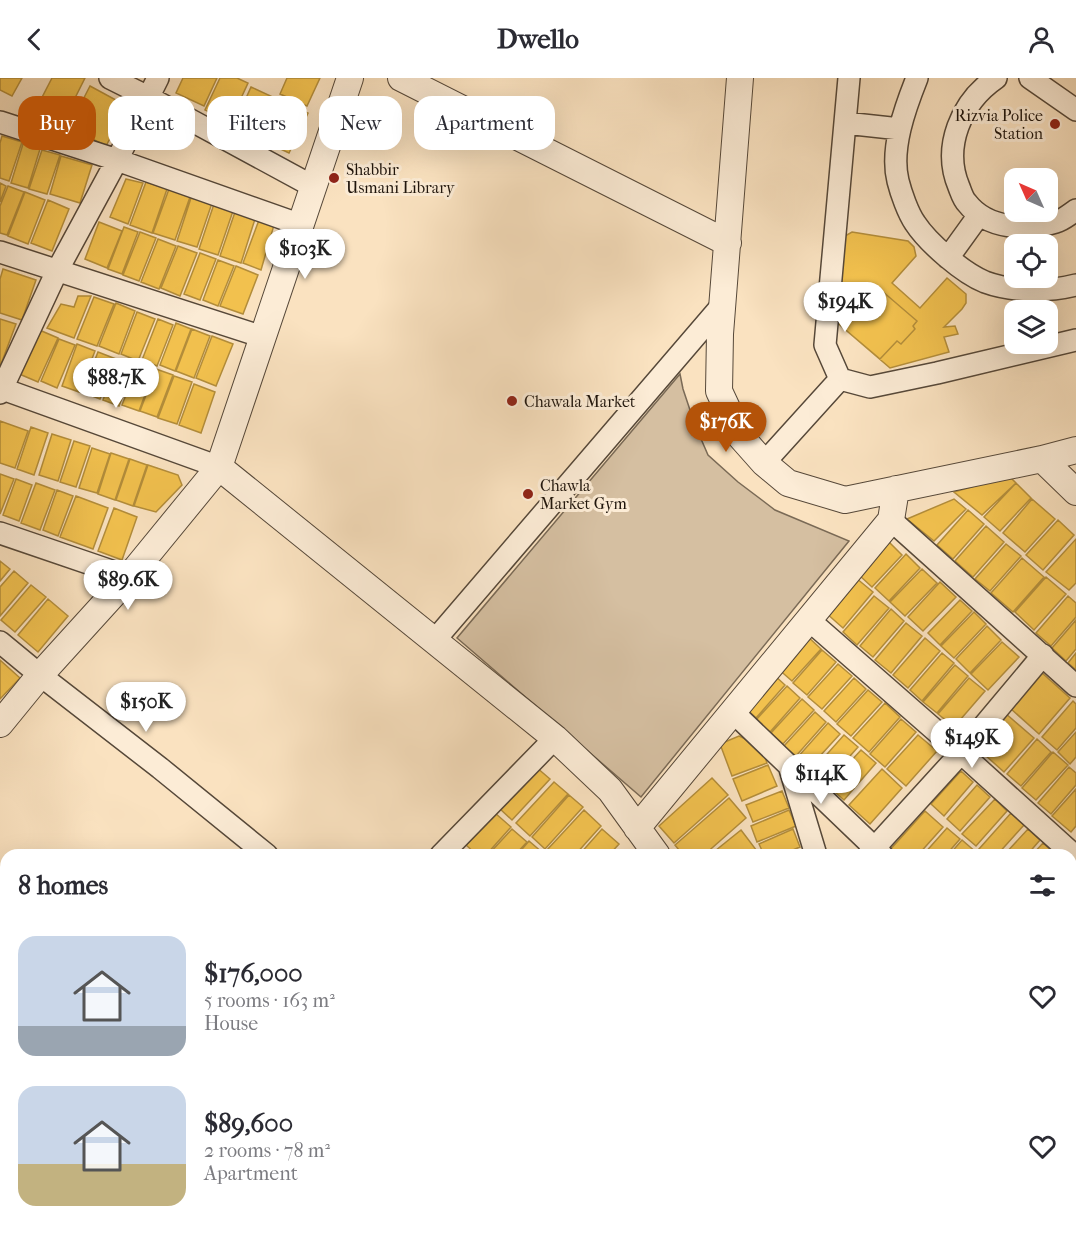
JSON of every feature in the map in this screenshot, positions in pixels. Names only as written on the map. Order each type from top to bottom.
[{"type":"street","points":[[110,78],[153,87],[314,187]]},
{"type":"street","points":[[0,724],[40,675],[129,577],[219,467],[350,78]]},
{"type":"street","points":[[401,78],[728,243]]},
{"type":"street","points":[[740,78],[720,334],[719,391],[740,436],[764,463],[788,483],[845,500],[1076,450]]},
{"type":"street","points":[[840,379],[825,345],[849,78]]},
{"type":"street","points":[[917,78],[900,129],[896,156],[897,179],[914,223],[948,258],[986,282],[1043,290],[1076,285]]},
{"type":"street","points":[[996,78],[989,82],[970,104],[958,124],[953,144],[952,161],[957,182],[966,202],[979,215],[997,224],[1017,226],[1058,222],[1076,210]]},
{"type":"street","points":[[1030,78],[1074,104]]},
{"type":"street","points":[[153,87],[117,160],[57,271],[1,390],[219,467],[555,738],[610,790],[653,849]]},
{"type":"street","points":[[0,122],[117,160],[301,225]]},
{"type":"street","points":[[845,123],[900,129]]},
{"type":"street","points":[[948,258],[979,215]]},
{"type":"street","points":[[0,252],[263,337]]},
{"type":"street","points":[[434,641],[723,304]]},
{"type":"street","points":[[840,379],[870,387],[937,374],[1076,340]]},
{"type":"street","points":[[764,463],[840,379]]},
{"type":"street","points":[[1042,459],[1076,492]]},
{"type":"street","points":[[637,828],[891,520],[896,489]]},
{"type":"street","points":[[891,520],[1076,686]]},
{"type":"street","points":[[0,533],[129,577]]},
{"type":"street","points":[[809,620],[1067,849]]},
{"type":"street","points":[[0,642],[260,849]]},
{"type":"street","points":[[878,849],[1043,655]]},
{"type":"street","points":[[733,712],[871,849]]},
{"type":"street","points":[[454,849],[555,738]]},
{"type":"street","points":[[789,766],[814,849]]},
{"type":"shaded area","points":[[680,374],[695,425],[708,455],[738,482],[775,510],[849,541],[641,797],[457,638]]},
{"type":"building: Homes","points":[[0,78],[22,78],[12,96],[0,90]]},
{"type":"building: Homes","points":[[52,78],[85,78],[76,96],[43,96]]},
{"type":"building: Homes","points":[[183,78],[217,78],[204,106],[195,102],[195,96],[182,96],[176,93]]},
{"type":"building: Homes","points":[[220,78],[237,78],[248,83],[242,96],[212,96]]},
{"type":"building: Homes","points":[[287,78],[320,78],[307,106],[307,96],[280,94]]},
{"type":"building: Homes","points":[[90,86],[108,96],[108,142],[106,146],[96,141],[96,96],[85,96]]},
{"type":"building: Homes","points":[[251,87],[271,96],[247,96]]},
{"type":"building: Homes","points":[[2,136],[18,141],[19,150],[9,181],[0,178]]},
{"type":"building: Homes","points":[[21,150],[40,150],[28,188],[11,183]]},
{"type":"building: Homes","points":[[42,150],[60,155],[47,194],[29,189]]},
{"type":"building: Homes","points":[[61,156],[92,165],[80,203],[50,194]]},
{"type":"building: Homes","points":[[126,179],[143,183],[128,224],[110,217]]},
{"type":"building: Homes","points":[[146,182],[167,189],[152,233],[130,225]]},
{"type":"building: Homes","points":[[0,183],[6,186],[0,202]]},
{"type":"building: Homes","points":[[8,186],[24,192],[7,235],[0,233],[0,206]]},
{"type":"building: Homes","points":[[169,189],[190,197],[175,240],[153,233]]},
{"type":"building: Homes","points":[[25,192],[45,200],[28,244],[8,236]]},
{"type":"building: Homes","points":[[191,198],[212,203],[197,247],[177,241]]},
{"type":"building: Homes","points":[[48,200],[69,209],[52,251],[31,243]]},
{"type":"building: Homes","points":[[214,204],[233,211],[218,255],[199,249]]},
{"type":"building: Homes","points":[[235,212],[255,219],[241,263],[220,256]]},
{"type":"building: Homes","points":[[259,220],[274,225],[261,270],[243,263]]},
{"type":"building: Homes","points":[[99,222],[122,231],[107,268],[85,259]]},
{"type":"building: Homes","points":[[124,227],[138,232],[122,274],[108,269]]},
{"type":"building: Homes","points":[[140,232],[156,238],[139,281],[123,275]]},
{"type":"building: Homes","points":[[852,232],[908,241],[914,247],[916,256],[892,283],[920,308],[947,278],[966,294],[966,303],[962,309],[944,327],[955,326],[958,334],[944,337],[949,352],[890,368],[834,320],[845,236]]},
{"type":"building: Homes","points":[[158,239],[176,246],[159,289],[141,282]]},
{"type":"building: Homes","points":[[178,246],[197,253],[180,296],[161,288]]},
{"type":"building: Homes","points":[[200,253],[216,259],[200,300],[184,294]]},
{"type":"building: Homes","points":[[218,260],[234,266],[218,306],[203,300]]},
{"type":"building: Homes","points":[[236,266],[258,275],[243,314],[220,306]]},
{"type":"building: Homes","points":[[3,269],[36,280],[22,320],[0,313],[0,279]]},
{"type":"building: Homes","points":[[863,283],[870,290],[875,285],[917,321],[913,326],[915,329],[901,344],[897,341],[880,359],[834,320],[860,294],[857,290]]},
{"type":"building: Homes","points":[[78,296],[91,296],[74,338],[47,328],[61,304],[74,307]]},
{"type":"building: Homes","points":[[94,297],[114,304],[97,346],[77,339]]},
{"type":"building: Homes","points":[[116,303],[135,311],[119,354],[99,346]]},
{"type":"building: Homes","points":[[137,312],[155,319],[138,361],[121,354]]},
{"type":"building: Homes","points":[[0,319],[16,324],[0,367]]},
{"type":"building: Homes","points":[[158,319],[173,325],[157,366],[142,360]]},
{"type":"building: Homes","points":[[176,323],[191,329],[175,371],[160,365]]},
{"type":"building: Homes","points":[[37,329],[58,338],[38,382],[17,373]]},
{"type":"building: Homes","points":[[192,329],[210,336],[194,378],[176,371]]},
{"type":"building: Homes","points":[[212,336],[233,344],[216,386],[196,378]]},
{"type":"building: Homes","points":[[59,339],[75,345],[57,388],[41,381]]},
{"type":"building: Homes","points":[[77,344],[95,351],[79,392],[62,386]]},
{"type":"building: Homes","points":[[98,352],[116,359],[100,399],[82,392]]},
{"type":"building: Homes","points":[[118,360],[134,366],[119,406],[103,400]]},
{"type":"building: Homes","points":[[137,367],[153,373],[139,411],[122,405]]},
{"type":"building: Homes","points":[[156,369],[173,375],[157,417],[140,411]]},
{"type":"building: Homes","points":[[174,376],[192,382],[177,424],[158,418]]},
{"type":"building: Homes","points":[[194,384],[215,392],[201,433],[179,425]]},
{"type":"building: Homes","points":[[0,421],[28,431],[15,468],[0,463]]},
{"type":"building: Homes","points":[[31,427],[48,433],[34,475],[17,469]]},
{"type":"building: Homes","points":[[52,434],[71,440],[58,481],[39,475]]},
{"type":"building: Homes","points":[[74,441],[90,446],[76,487],[60,482]]},
{"type":"building: Homes","points":[[92,448],[110,454],[97,493],[79,488]]},
{"type":"building: Homes","points":[[111,453],[129,459],[115,500],[98,494]]},
{"type":"building: Homes","points":[[130,459],[147,465],[133,506],[116,500]]},
{"type":"building: Homes","points":[[148,465],[178,475],[182,485],[156,512],[134,506]]},
{"type":"building: Homes","points":[[0,474],[14,479],[0,514]]},
{"type":"building: Homes","points":[[1009,476],[1016,483],[982,515],[954,492]]},
{"type":"building: Homes","points":[[16,479],[32,485],[19,521],[3,515]]},
{"type":"building: Homes","points":[[36,483],[55,490],[40,530],[21,523]]},
{"type":"building: Homes","points":[[1016,483],[1031,498],[1000,531],[984,517]]},
{"type":"building: Homes","points":[[57,490],[73,496],[58,536],[43,530]]},
{"type":"building: Homes","points":[[76,496],[108,508],[93,549],[60,537]]},
{"type":"building: Homes","points":[[954,499],[966,509],[934,541],[907,519]]},
{"type":"building: Homes","points":[[1032,499],[1055,519],[1025,552],[1003,533]]},
{"type":"building: Homes","points":[[114,508],[137,517],[122,560],[98,551]]},
{"type":"building: Homes","points":[[968,510],[984,524],[953,559],[937,545]]},
{"type":"building: Homes","points":[[1058,520],[1074,535],[1043,570],[1026,555]]},
{"type":"building: Homes","points":[[986,526],[1004,542],[973,577],[955,561]]},
{"type":"building: Homes","points":[[1076,539],[1076,583],[1069,590],[1046,572]]},
{"type":"building: Homes","points":[[889,542],[902,555],[872,587],[859,575]]},
{"type":"building: Homes","points":[[1006,544],[1021,556],[990,591],[975,579]]},
{"type":"building: Homes","points":[[906,554],[920,568],[889,601],[875,588]]},
{"type":"building: Homes","points":[[1022,558],[1044,577],[1013,612],[991,593]]},
{"type":"building: Homes","points":[[0,561],[10,569],[0,581]]},
{"type":"building: Homes","points":[[922,569],[937,583],[905,616],[890,602]]},
{"type":"building: Homes","points":[[14,571],[28,583],[0,616],[0,587]]},
{"type":"building: Homes","points":[[1046,577],[1066,594],[1034,630],[1015,612]]},
{"type":"building: Homes","points":[[856,578],[873,592],[843,628],[826,613]]},
{"type":"building: Homes","points":[[940,582],[956,597],[923,631],[908,617]]},
{"type":"building: Homes","points":[[31,585],[46,597],[15,632],[1,620]]},
{"type":"building: Homes","points":[[874,596],[889,608],[857,645],[843,632]]},
{"type":"building: Homes","points":[[1068,596],[1076,603],[1076,617],[1051,646],[1036,633]]},
{"type":"building: Homes","points":[[48,599],[68,616],[38,652],[18,635]]},
{"type":"building: Homes","points":[[960,600],[972,611],[940,645],[928,633]]},
{"type":"building: Homes","points":[[891,609],[904,621],[873,657],[860,646]]},
{"type":"building: Homes","points":[[974,612],[986,624],[954,658],[941,646]]},
{"type":"building: Homes","points":[[1076,620],[1076,649],[1066,661],[1052,648]]},
{"type":"building: Homes","points":[[906,623],[922,636],[891,673],[875,660]]},
{"type":"building: Homes","points":[[987,626],[1001,640],[970,673],[956,659]]},
{"type":"building: Homes","points":[[805,634],[821,649],[792,681],[776,667]]},
{"type":"building: Homes","points":[[925,638],[940,651],[908,688],[893,675]]},
{"type":"building: Homes","points":[[1002,642],[1019,657],[988,690],[971,674]]},
{"type":"building: Homes","points":[[822,650],[836,662],[807,695],[793,683]]},
{"type":"building: Homes","points":[[942,653],[954,663],[922,701],[910,690]]},
{"type":"building: Homes","points":[[1076,653],[1076,670],[1068,663]]},
{"type":"building: Homes","points":[[0,660],[20,678],[0,699]]},
{"type":"building: Homes","points":[[838,664],[852,676],[822,709],[808,697]]},
{"type":"building: Homes","points":[[955,665],[968,676],[937,713],[923,702]]},
{"type":"building: Homes","points":[[1041,672],[1070,698],[1039,734],[1010,708]]},
{"type":"building: Homes","points":[[773,674],[785,685],[756,718],[744,707]]},
{"type":"building: Homes","points":[[854,678],[866,689],[836,722],[824,711]]},
{"type":"building: Homes","points":[[969,678],[985,691],[954,727],[938,714]]},
{"type":"building: Homes","points":[[787,686],[800,698],[770,732],[756,720]]},
{"type":"building: Homes","points":[[868,690],[882,702],[851,736],[837,724]]},
{"type":"building: Homes","points":[[802,699],[814,710],[783,744],[771,733]]},
{"type":"building: Homes","points":[[1073,701],[1076,704],[1076,728],[1057,750],[1042,737]]},
{"type":"building: Homes","points":[[885,703],[900,717],[869,752],[853,738]]},
{"type":"building: Homes","points":[[815,712],[826,722],[796,756],[784,746]]},
{"type":"building: Homes","points":[[1005,713],[1034,738],[1004,772],[975,746]]},
{"type":"building: Homes","points":[[901,719],[916,732],[885,767],[870,754]]},
{"type":"building: Homes","points":[[828,723],[840,734],[809,768],[797,758]]},
{"type":"building: Homes","points":[[1076,732],[1076,757],[1070,764],[1058,752]]},
{"type":"building: Homes","points":[[844,735],[858,747],[826,783],[812,771]]},
{"type":"building: Homes","points":[[918,735],[937,751],[906,786],[887,769]]},
{"type":"building: Homes","points":[[739,736],[761,746],[767,763],[732,776],[720,744]]},
{"type":"building: Homes","points":[[1037,739],[1051,752],[1021,786],[1007,774]]},
{"type":"building: Homes","points":[[861,750],[876,763],[844,800],[828,786]]},
{"type":"building: Homes","points":[[1053,752],[1068,765],[1036,800],[1022,788]]},
{"type":"building: Homes","points":[[768,765],[777,786],[742,801],[733,779]]},
{"type":"building: Homes","points":[[536,767],[550,779],[512,820],[499,808]]},
{"type":"building: Homes","points":[[1069,767],[1076,773],[1076,785],[1051,814],[1038,803]]},
{"type":"building: Homes","points":[[882,769],[902,788],[870,824],[849,805]]},
{"type":"building: Homes","points":[[961,771],[973,782],[944,816],[931,804]]},
{"type":"building: Homes","points":[[712,778],[728,795],[674,843],[659,826]]},
{"type":"building: Homes","points":[[554,782],[568,794],[530,836],[516,823]]},
{"type":"building: Homes","points":[[977,785],[990,797],[960,831],[947,819]]},
{"type":"building: Homes","points":[[1076,789],[1076,826],[1071,832],[1052,816]]},
{"type":"building: Homes","points":[[782,791],[789,808],[753,822],[746,805]]},
{"type":"building: Homes","points":[[569,795],[583,807],[545,849],[532,837]]},
{"type":"building: Homes","points":[[729,798],[746,818],[711,849],[678,849],[675,845]]},
{"type":"building: Homes","points":[[995,799],[1007,811],[976,846],[962,834]]},
{"type":"building: Homes","points":[[584,810],[601,826],[580,849],[548,849]]},
{"type":"building: Homes","points":[[789,810],[796,826],[757,842],[751,826]]},
{"type":"building: Homes","points":[[925,811],[943,827],[923,849],[891,849]]},
{"type":"building: Homes","points":[[495,813],[511,827],[491,849],[470,849],[466,845]]},
{"type":"building: Homes","points":[[1011,813],[1024,825],[1002,849],[979,849]]},
{"type":"building: Homes","points":[[947,828],[960,839],[951,849],[928,849]]},
{"type":"building: Homes","points":[[512,829],[527,842],[521,849],[494,849]]},
{"type":"building: Homes","points":[[602,829],[619,844],[614,849],[584,849]]},
{"type":"building: Homes","points":[[793,829],[800,847],[761,849],[759,844]]},
{"type":"building: Homes","points":[[1028,829],[1040,840],[1032,849],[1010,849]]},
{"type":"building: Homes","points":[[741,830],[755,849],[717,849]]},
{"type":"building: Homes","points":[[962,840],[972,849],[954,849]]},
{"type":"building: Homes","points":[[529,841],[538,849],[522,849]]},
{"type":"building: Homes","points":[[1043,843],[1050,849],[1038,849]]},
{"type":"place","name":"Rizvia Police Station","points":[[1055,124]]},
{"type":"place","name":"Shabbir Usmani Library","points":[[334,178]]},
{"type":"place","name":"Chawala Market","points":[[512,401]]},
{"type":"place","name":"Chawla Market Gym","points":[[528,494]]}]
